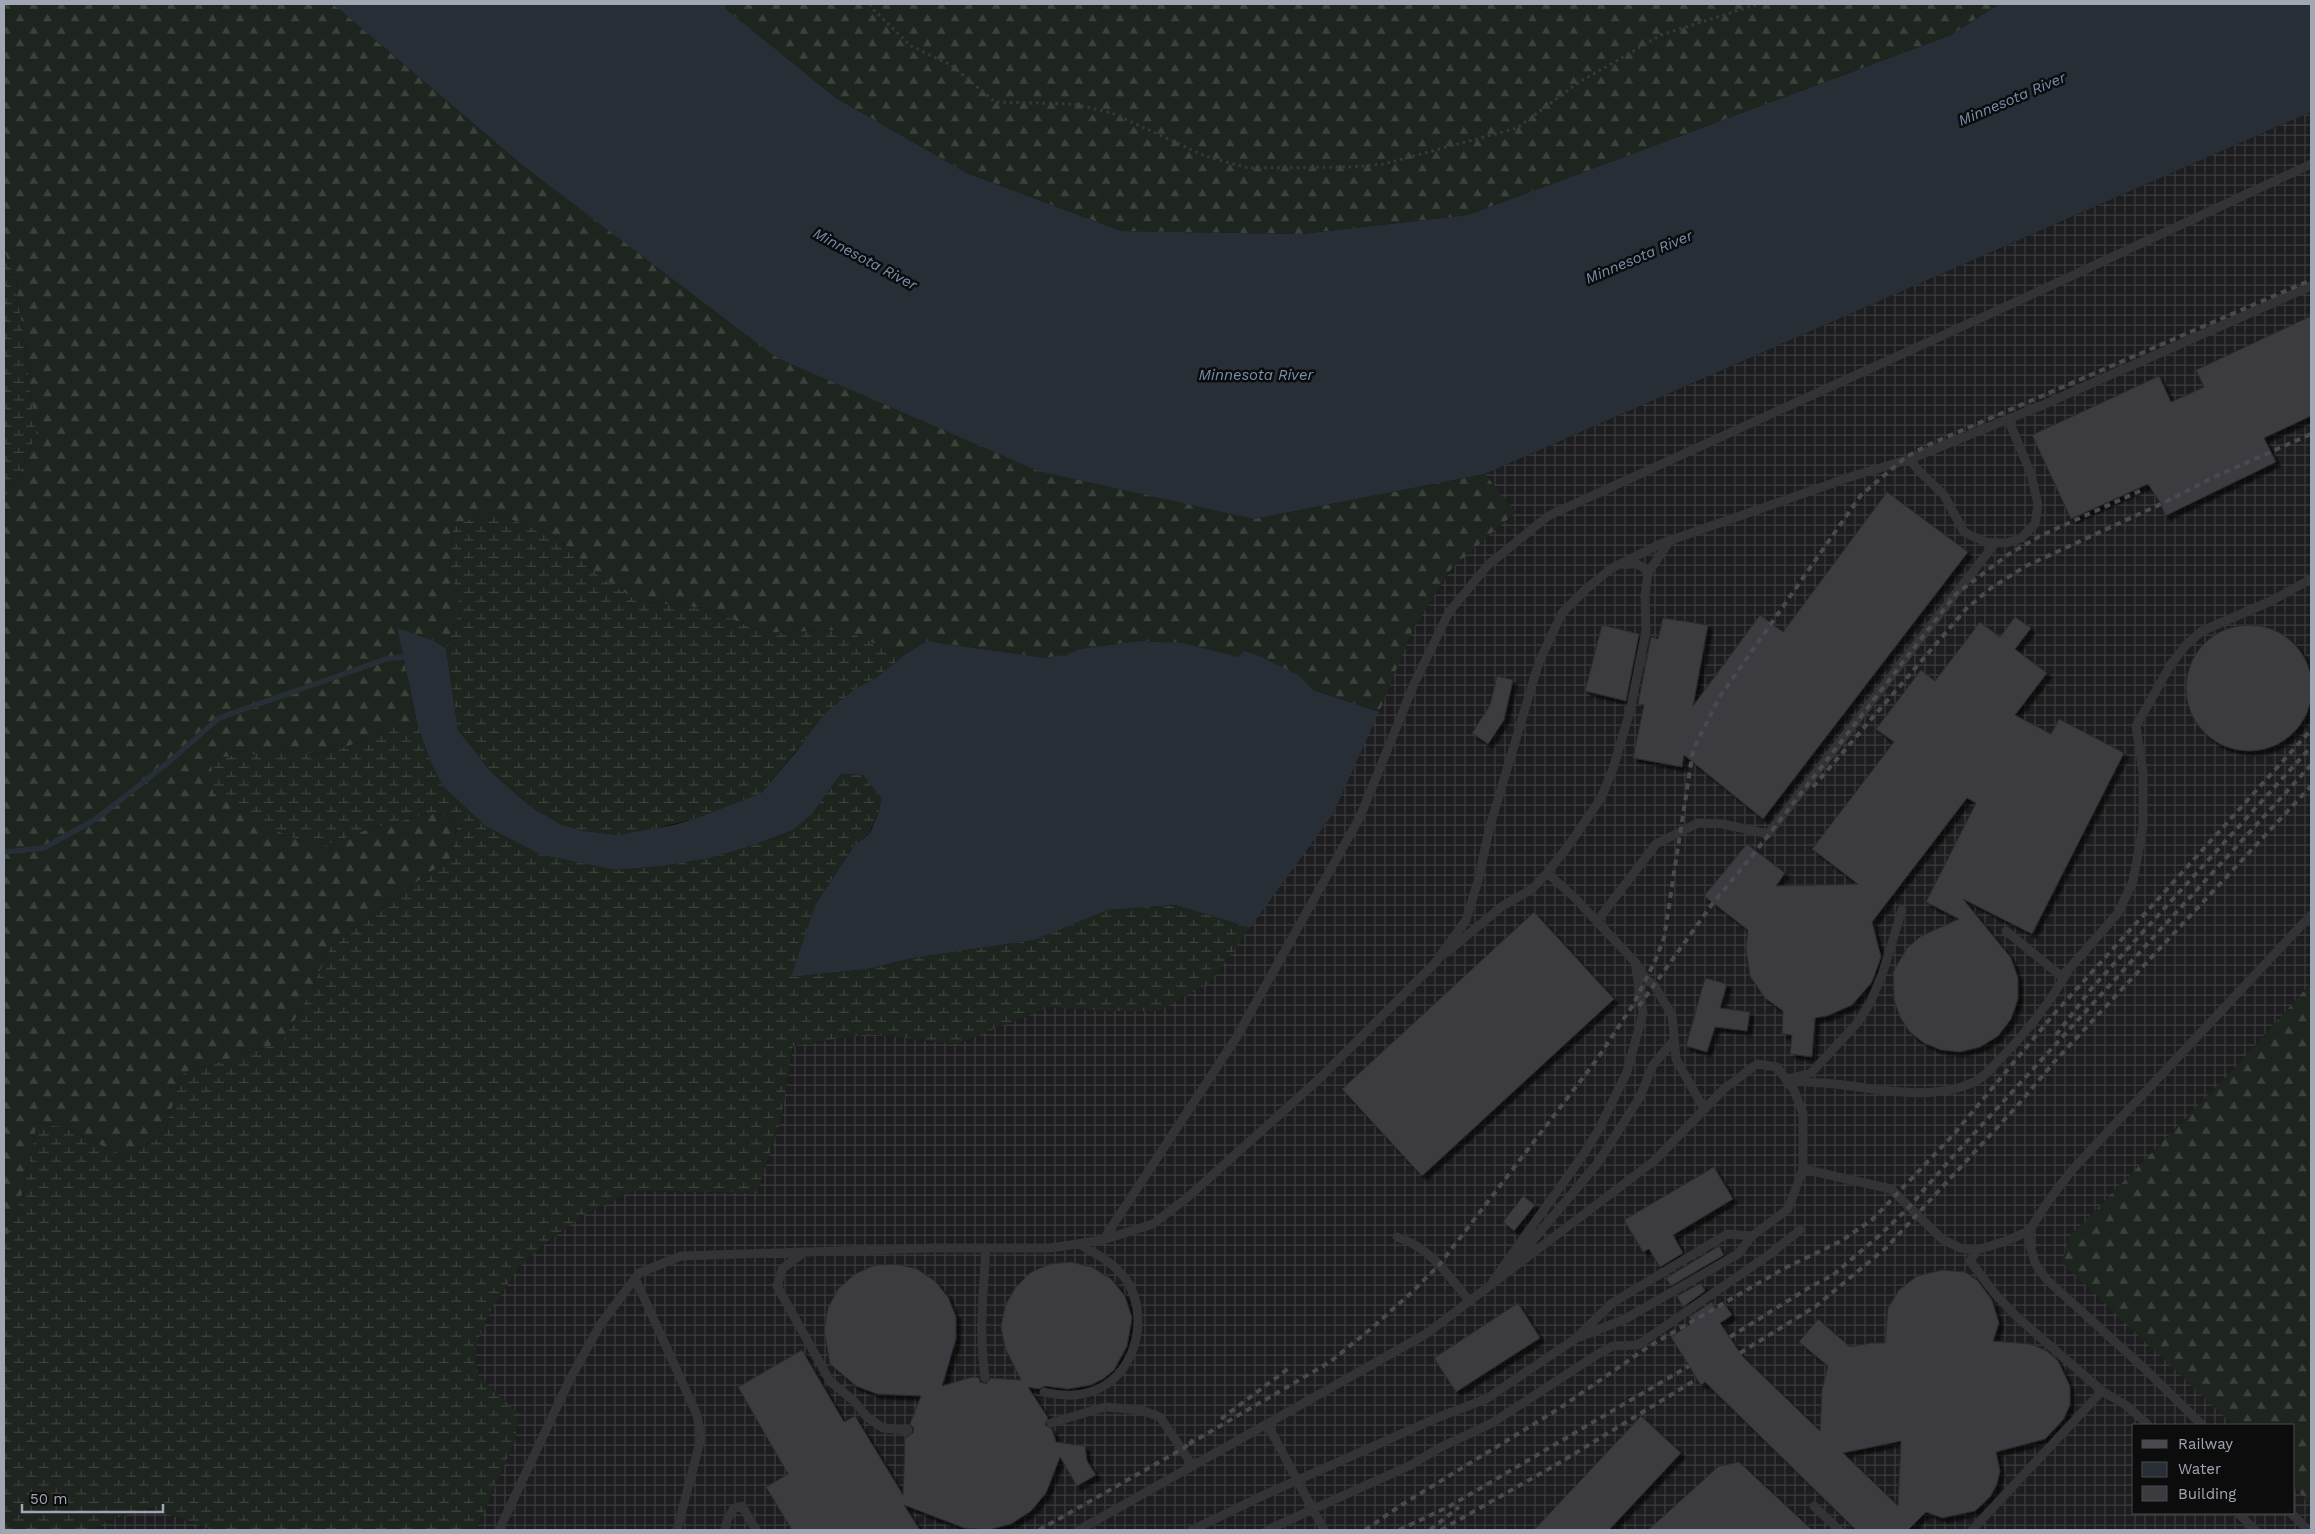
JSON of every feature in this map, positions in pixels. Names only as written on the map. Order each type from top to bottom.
[{"type":"lane","points":[[1103,1240],[1236,1038],[1360,817],[1414,684],[1449,612],[1488,565],[1548,516],[2020,300],[2311,164]]},
{"type":"lane","points":[[1435,963],[1466,920],[1478,881],[1490,826],[1543,654],[1562,614],[1586,589],[1612,568],[1671,540],[1853,476],[1910,459],[2008,419],[2311,286]]},
{"type":"lane","points":[[1910,459],[1918,470],[1944,495],[1964,532],[1985,542],[2006,543],[2021,538],[2035,524],[2038,504],[2031,474],[2008,419]]},
{"type":"lane","points":[[500,1530],[569,1380],[600,1325],[639,1273],[681,1256],[932,1248],[1051,1248],[1103,1240],[1153,1224],[1188,1197],[1320,1078],[1435,963],[1501,907],[1532,889],[1571,842],[1601,798],[1613,769],[1630,711],[1646,631],[1645,596],[1648,573],[1671,540]]},
{"type":"lane","points":[[1597,922],[1656,844],[1698,823],[1723,824],[1768,834],[1996,542]]},
{"type":"lane","points":[[1612,568],[1633,563],[1643,566],[1648,573]]},
{"type":"lane","points":[[2006,931],[2061,976],[2118,913],[2133,881],[2143,827],[2143,772],[2136,726],[2172,664],[2186,644],[2202,631],[2271,601],[2311,579]]},
{"type":"lane","points":[[1547,873],[1573,896],[1636,962],[1646,978],[1654,985],[1672,1015],[1676,1059],[1704,1109]]},
{"type":"lane","points":[[1786,1080],[1811,1073],[1858,1022],[1870,1003],[1882,974],[1902,910]]},
{"type":"lane","points":[[1803,1169],[1891,1189],[1942,1239],[1960,1248],[1977,1250],[2029,1231],[2072,1170],[2311,915]]},
{"type":"lane","points":[[1487,1290],[1583,1155],[1598,1131],[1627,1072],[1643,1013],[1636,962]]},
{"type":"lane","points":[[1786,1080],[1844,1085],[1867,1090],[1911,1092],[1938,1091],[1976,1082],[2030,1028],[2045,1009],[2068,970]]},
{"type":"lane","points":[[1501,1279],[1597,1164],[1640,1096],[1653,1065],[1674,1040]]},
{"type":"lane","points":[[1079,1530],[1426,1334],[1487,1290],[1654,1161],[1724,1089],[1756,1064],[1777,1068],[1794,1090],[1803,1113],[1803,1169],[1788,1209],[1752,1236],[1738,1254],[1626,1319],[1575,1339]]},
{"type":"lane","points":[[1266,1530],[1405,1468],[1439,1448],[1492,1423],[1598,1354],[1614,1346],[1638,1345],[1770,1254],[1800,1230]]},
{"type":"lane","points":[[2029,1231],[2030,1245],[2035,1263],[2047,1280],[2145,1369],[2201,1424]]},
{"type":"lane","points":[[1192,1530],[1438,1417],[1486,1399],[1575,1339],[1612,1303],[1728,1234],[1752,1236]]},
{"type":"lane","points":[[1396,1237],[1408,1240],[1440,1264],[1470,1302]]},
{"type":"lane","points":[[1044,1392],[1060,1396],[1076,1395],[1093,1391],[1107,1384],[1119,1373],[1137,1339],[1139,1322],[1130,1287],[1120,1272],[1102,1257],[1079,1244]]},
{"type":"lane","points":[[985,1378],[982,1352],[982,1308],[986,1248]]},
{"type":"lane","points":[[1977,1250],[1970,1261],[1996,1296],[2017,1317],[2102,1391],[2127,1406],[2147,1424]]},
{"type":"lane","points":[[803,1253],[782,1269],[777,1286],[830,1381],[854,1401],[867,1417],[883,1428],[908,1430]]},
{"type":"lane","points":[[635,1278],[696,1415],[701,1438],[677,1530]]},
{"type":"lane","points":[[1972,1530],[2102,1391]]},
{"type":"lane","points":[[1051,1423],[1105,1407],[1141,1410],[1160,1417],[1193,1466]]},
{"type":"lane","points":[[1267,1424],[1324,1530]]},
{"type":"lane","points":[[725,1530],[727,1520],[734,1508],[742,1506],[756,1530]]},
{"type":"lane","points":[[1814,1506],[1839,1530]]},
{"type":"lane","points":[[2239,1514],[2255,1530]]},
{"type":"lane","points":[[2292,1514],[2308,1530]]},
{"type":"path","points":[[870,4],[911,46],[951,65],[995,102],[1074,104],[1112,113],[1205,156],[1248,168],[1350,167],[1384,164],[1517,128],[1578,83],[1662,35],[1758,4]]},
{"type":"shaded area","points":[[2311,112],[2311,983],[2229,1074],[2069,1237],[2207,1399],[2232,1424],[2132,1424],[2132,1514],[2295,1514],[2295,1488],[2311,1505],[2311,1530],[476,1530],[515,1441],[519,1414],[478,1375],[475,1348],[492,1308],[519,1267],[547,1242],[581,1217],[632,1191],[757,1193],[781,1119],[793,1046],[868,1034],[958,1044],[1049,1007],[1103,1011],[1159,1011],[1333,814],[1413,629],[1452,568],[1516,512],[1485,474]]},
{"type":"shaded area","points":[[150,1508],[213,1530],[93,1530],[107,1521]]},
{"type":"green space","points":[[4,4],[333,4],[522,165],[1254,519],[1485,474],[1516,512],[1452,568],[1413,629],[1379,712],[1313,690],[1300,676],[1184,643],[1139,641],[1079,649],[1064,657],[1058,655],[1047,658],[926,641],[903,656],[843,630],[765,633],[705,608],[637,601],[598,575],[556,537],[492,512],[453,525],[450,568],[460,610],[446,648],[432,640],[397,629],[418,727],[388,727],[363,741],[324,754],[282,751],[321,847],[366,830],[435,812],[458,822],[451,858],[402,892],[331,947],[308,997],[282,1042],[182,1074],[164,1135],[123,1156],[65,1128],[37,1122],[21,1200],[4,1244],[4,497],[17,482],[36,434],[16,281],[4,251]]},
{"type":"green space","points":[[720,4],[1999,4],[1951,35],[1468,215],[1302,234],[1121,231],[967,173],[836,98]]},
{"type":"green space","points":[[4,251],[16,281],[36,434],[17,482],[4,497]]},
{"type":"green space","points":[[492,512],[556,537],[598,575],[637,601],[705,608],[765,633],[844,630],[903,656],[876,678],[856,688],[810,734],[761,793],[697,818],[645,831],[618,835],[584,831],[560,824],[531,807],[492,773],[458,730],[446,648],[460,610],[450,568],[453,525]]},
{"type":"green space","points":[[388,727],[418,727],[430,760],[442,785],[594,865],[616,870],[662,866],[710,858],[745,848],[793,830],[811,814],[841,774],[863,775],[881,798],[879,812],[869,833],[854,846],[815,905],[792,977],[868,969],[913,958],[1035,940],[1108,910],[1176,905],[1250,928],[1211,982],[1159,1011],[1103,1011],[1049,1007],[958,1044],[868,1034],[793,1046],[781,1119],[757,1193],[632,1191],[581,1217],[547,1242],[519,1267],[492,1308],[475,1348],[478,1375],[519,1414],[515,1441],[476,1530],[213,1530],[150,1508],[107,1521],[93,1530],[4,1530],[4,1244],[21,1200],[37,1122],[65,1128],[123,1156],[164,1135],[182,1074],[282,1042],[308,997],[331,947],[402,892],[451,858],[458,822],[435,812],[366,830],[321,847],[264,827],[213,793],[211,758],[282,751],[324,754],[363,741]]},
{"type":"green space","points":[[2311,983],[2311,1505],[2295,1488],[2295,1424],[2232,1424],[2062,1263],[2069,1237],[2229,1074]]},
{"type":"water","name":"Minnesota River","points":[[333,4],[720,4],[836,98],[967,173],[1121,231],[1302,234],[1468,215],[1951,35],[1999,4],[2311,4],[2311,112],[1485,474],[1254,519],[1038,471],[777,358],[522,165]]},
{"type":"water","points":[[397,628],[432,640],[446,648],[458,730],[492,773],[531,807],[560,824],[584,831],[618,835],[674,825],[761,793],[796,752],[824,714],[856,688],[876,678],[903,656],[926,641],[1047,658],[1058,655],[1064,656],[1079,649],[1139,641],[1184,643],[1238,657],[1244,651],[1257,655],[1300,676],[1313,690],[1379,712],[1333,814],[1250,928],[1176,905],[1108,910],[1035,940],[913,958],[868,969],[791,977],[815,905],[854,846],[870,833],[879,812],[881,798],[863,775],[841,774],[811,815],[793,830],[745,848],[710,858],[662,866],[616,870],[542,855],[485,826],[442,785],[430,760],[418,727]]},
{"type":"building","points":[[2311,316],[2311,416],[2264,438],[2276,462],[2165,516],[2161,504],[2148,484],[2071,519],[2032,435],[2159,376],[2171,402],[2204,387],[2196,370]]},
{"type":"building","points":[[1887,492],[1968,552],[1763,819],[1684,755],[1682,767],[1633,758],[1644,705],[1638,704],[1651,637],[1658,639],[1663,618],[1708,625],[1693,706],[1760,615],[1783,632]]},
{"type":"building","points":[[2015,617],[2031,628],[2015,649],[2047,673],[2015,715],[2051,734],[2059,719],[2124,753],[2032,934],[1963,899],[2011,958],[2018,978],[2018,999],[2011,1019],[1998,1036],[1980,1047],[1960,1052],[1941,1050],[1924,1043],[1910,1032],[1900,1017],[1894,1000],[1893,972],[1907,948],[1921,936],[1959,919],[1926,902],[1976,803],[1967,798],[1872,922],[1881,957],[1872,982],[1852,1005],[1827,1016],[1815,1018],[1812,1057],[1790,1054],[1792,1035],[1782,1034],[1783,1011],[1765,998],[1750,976],[1746,949],[1748,930],[1704,896],[1747,844],[1785,873],[1776,886],[1858,884],[1812,849],[1894,742],[1876,729],[1921,670],[1935,681],[1980,622],[2000,637]]},
{"type":"building","points":[[1602,625],[1639,634],[1626,701],[1585,691]]},
{"type":"building","points":[[2249,625],[2273,630],[2293,644],[2307,664],[2312,688],[2307,712],[2293,732],[2273,746],[2249,751],[2225,746],[2205,732],[2191,712],[2186,688],[2191,664],[2205,644],[2225,630]]},
{"type":"building","points":[[1497,676],[1513,680],[1504,720],[1488,744],[1472,733],[1490,705]]},
{"type":"building","points":[[1534,912],[1614,999],[1422,1176],[1342,1089]]},
{"type":"building","points":[[1705,978],[1727,984],[1720,1008],[1750,1012],[1747,1031],[1715,1027],[1707,1052],[1686,1046]]},
{"type":"building","points":[[1714,1167],[1733,1199],[1673,1235],[1683,1253],[1660,1267],[1649,1249],[1643,1252],[1624,1220]]},
{"type":"building","points":[[1523,1196],[1535,1205],[1514,1231],[1503,1222]]},
{"type":"building","points":[[1719,1246],[1724,1255],[1671,1286],[1666,1278]]},
{"type":"building","points":[[1071,1262],[1092,1267],[1111,1279],[1125,1296],[1132,1318],[1127,1346],[1114,1370],[1103,1379],[1091,1385],[1068,1389],[1045,1386],[1039,1389],[1028,1387],[1048,1418],[1045,1425],[1052,1429],[1056,1442],[1085,1446],[1087,1461],[1096,1475],[1077,1486],[1060,1457],[1046,1493],[1031,1511],[1011,1524],[988,1530],[964,1528],[904,1505],[920,1530],[792,1530],[766,1487],[788,1474],[738,1387],[802,1350],[844,1422],[855,1416],[903,1495],[905,1438],[913,1433],[914,1428],[910,1424],[921,1396],[877,1394],[856,1386],[830,1364],[824,1330],[828,1308],[838,1289],[855,1274],[875,1265],[896,1264],[917,1269],[935,1281],[948,1297],[956,1317],[956,1339],[942,1386],[972,1377],[979,1378],[980,1382],[986,1384],[991,1378],[1021,1380],[1005,1348],[1001,1327],[1005,1306],[1015,1288],[1030,1273],[1049,1264]]},
{"type":"building","points":[[1942,1270],[1965,1272],[1978,1281],[1992,1300],[1999,1323],[1993,1341],[2031,1344],[2047,1351],[2058,1361],[2070,1386],[2070,1405],[2063,1420],[2045,1439],[1996,1452],[2000,1471],[1997,1484],[1990,1497],[1975,1511],[1942,1518],[1926,1512],[1908,1530],[1856,1530],[1705,1382],[1701,1385],[1671,1337],[1692,1323],[1689,1317],[1712,1302],[1715,1308],[1724,1303],[1732,1315],[1720,1323],[1743,1357],[1820,1431],[1822,1390],[1828,1366],[1799,1342],[1818,1319],[1850,1347],[1870,1343],[1885,1343],[1888,1308],[1899,1290],[1917,1276]],"holes":[[[1901,1441],[1898,1506],[1843,1453]]]},
{"type":"building","points":[[1701,1283],[1705,1291],[1683,1307],[1677,1296]]},
{"type":"building","points":[[1518,1303],[1540,1338],[1456,1392],[1434,1358]]},
{"type":"building","points":[[1641,1416],[1681,1453],[1609,1530],[1534,1530]]},
{"type":"building","points":[[1739,1462],[1812,1530],[1648,1530],[1719,1466]]},
{"type":"waterway","points":[[4,852],[44,848],[96,819],[170,761],[219,718],[386,659],[403,657]]},
{"type":"railway","points":[[1189,1444],[1330,1362],[1412,1292],[1440,1264],[1595,1062],[1633,1005],[1664,938],[1693,750],[1719,698],[1861,495],[1906,457],[1928,445],[2311,280]]},
{"type":"railway","points":[[1813,787],[1966,609],[1991,588],[2026,566],[2161,504],[2212,478],[2311,434]]},
{"type":"railway","points":[[1639,1006],[1713,903],[1756,851],[1956,594],[2009,554],[2040,536],[2142,490]]},
{"type":"railway","points":[[1365,1530],[1403,1504],[1560,1408],[1648,1347],[1783,1269],[1841,1241],[1873,1219],[1954,1134],[2054,1014],[2311,730]]},
{"type":"railway","points":[[2056,1035],[2092,988],[2311,747]]},
{"type":"railway","points":[[1730,1337],[1810,1287],[1833,1275],[1880,1235],[1909,1207],[2311,765]]},
{"type":"railway","points":[[1740,1353],[1816,1306],[1887,1247],[2017,1106],[2055,1061],[2311,786]]},
{"type":"railway","points":[[1399,1530],[1450,1506],[1689,1366]]},
{"type":"railway","points":[[1221,1419],[1289,1368]]},
{"type":"railway","points":[[1441,1530],[1559,1463],[1697,1379]]},
{"type":"railway","points":[[1039,1530],[1184,1448],[1193,1440]]},
{"type":"railway","points":[[1430,1530],[1459,1507]]}]
